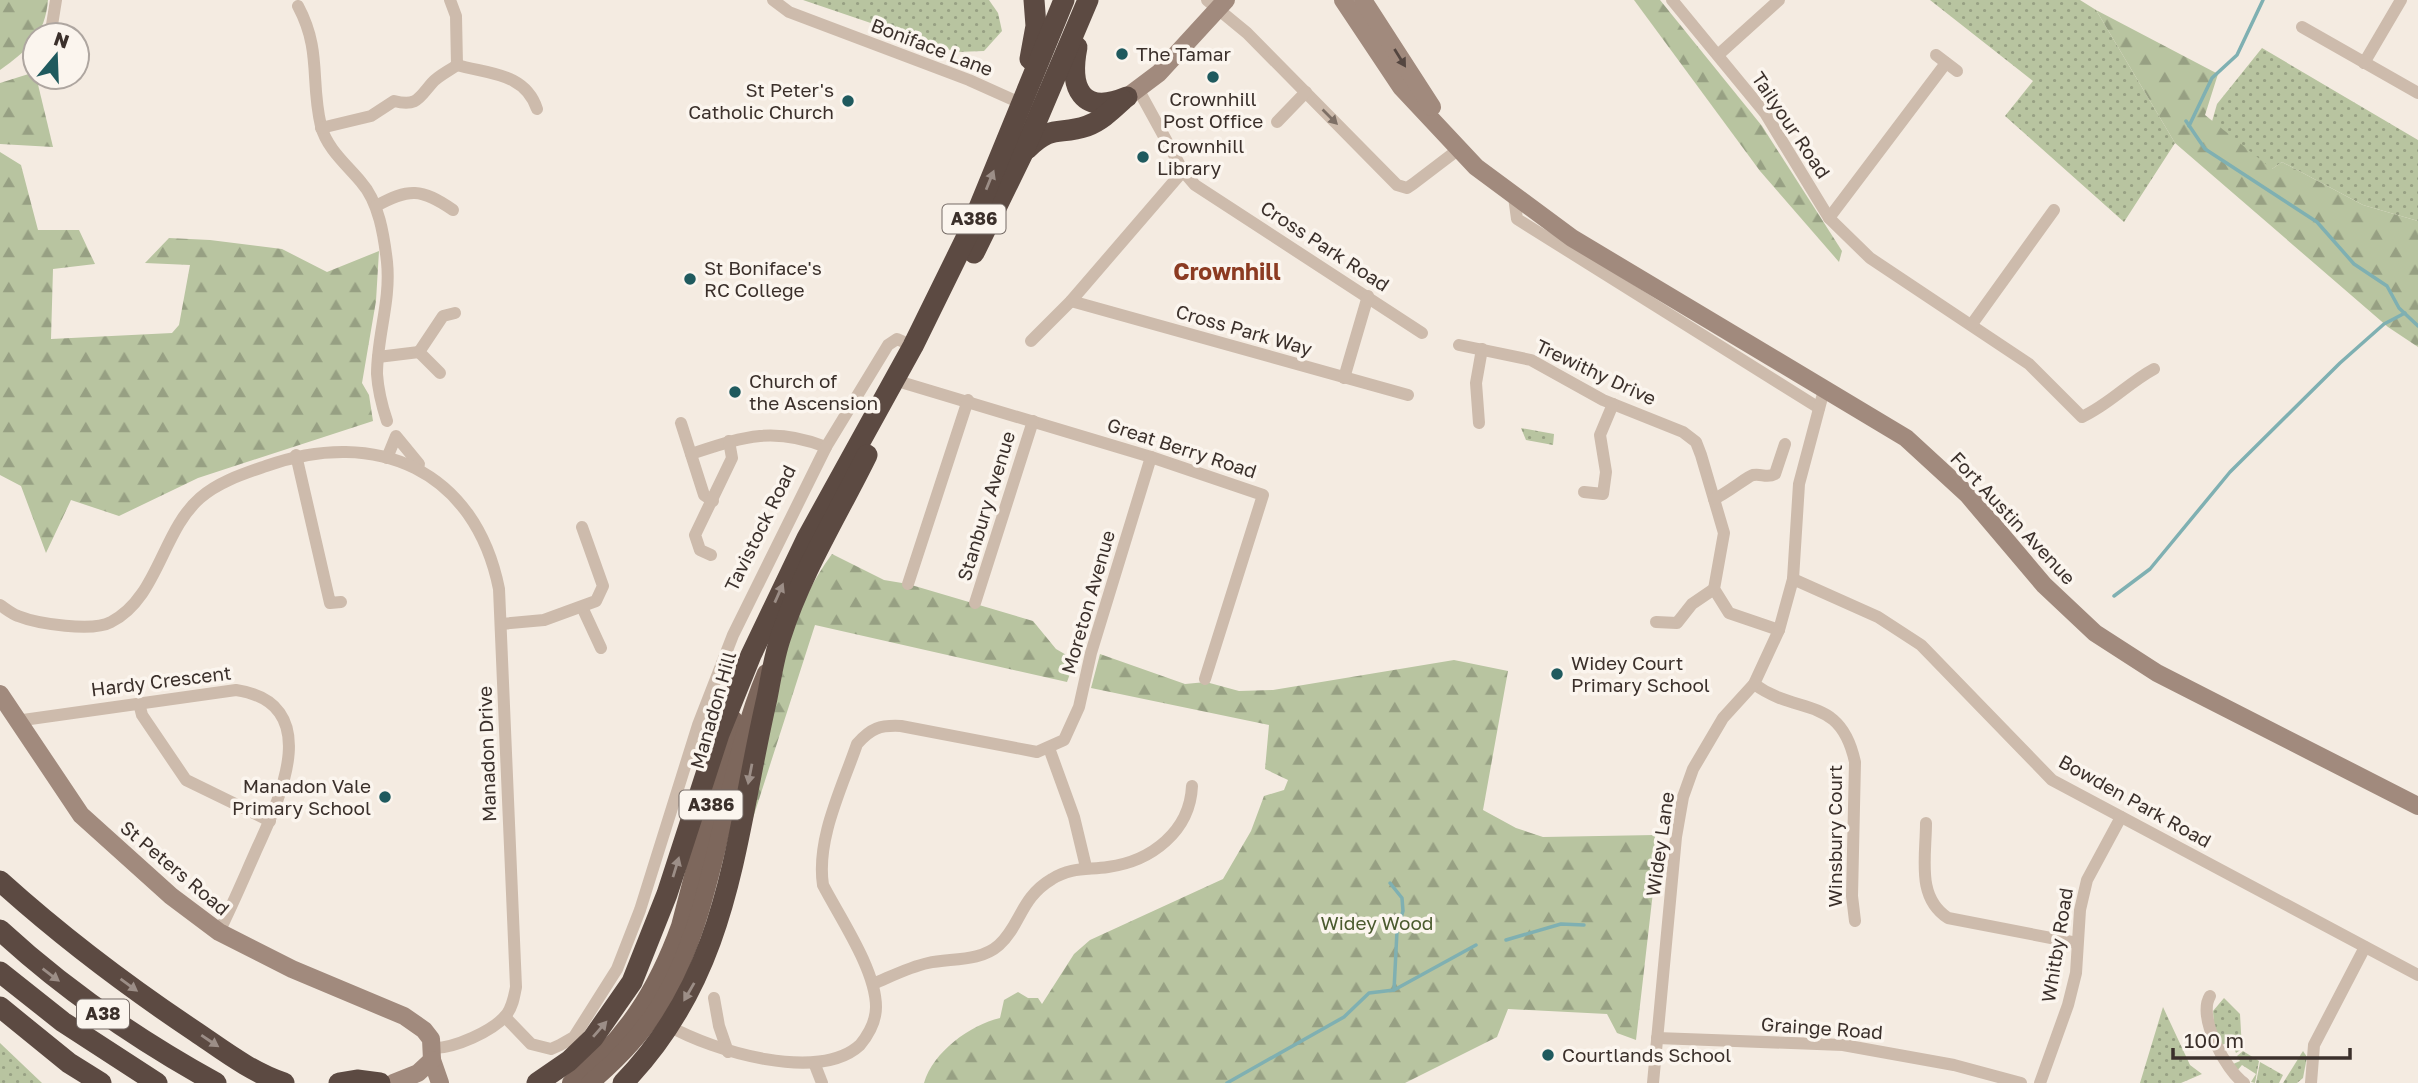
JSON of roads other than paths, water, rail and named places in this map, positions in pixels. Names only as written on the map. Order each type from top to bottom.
[{"type":"highway","points":[[1022,101],[1023,81],[1036,26],[1034,0]]},
{"type":"highway","name":"A386","points":[[916,350],[969,232],[1064,0]]},
{"type":"highway","points":[[1088,0],[1073,70],[1076,88],[1090,101],[1105,104],[1132,93]]},
{"type":"highway","name":"A386","points":[[916,350],[1023,153],[1088,0]]},
{"type":"highway","points":[[1023,153],[1041,135],[1085,127],[1102,119],[1132,93]]},
{"type":"highway","name":"Manadon Hill","points":[[781,636],[820,548],[904,383],[916,350]]},
{"type":"highway","name":"Manadon Hill","points":[[751,655],[807,538],[916,350]]},
{"type":"highway","points":[[623,1083],[669,1026],[703,967],[719,921],[781,636]]},
{"type":"highway","points":[[537,1083],[581,1050],[610,1017],[632,982],[667,894],[719,734],[751,655]]},
{"type":"highway","name":"A38","points":[[0,881],[74,943],[153,1003],[242,1062],[284,1083]]},
{"type":"highway","name":"A38","points":[[0,930],[40,967],[99,1011],[216,1083]]},
{"type":"highway","name":"A38","points":[[0,972],[63,1023],[157,1083]]},
{"type":"highway","points":[[0,1007],[69,1063],[101,1083]]},
{"type":"highway","points":[[339,1083],[357,1080],[380,1083]]},
{"type":"main road","points":[[1132,93],[1159,73],[1218,3]]},
{"type":"main road","name":"Fort Austin Avenue","points":[[1351,3],[1401,87],[1459,149],[1514,197],[1572,238],[1906,438],[1967,494],[2044,585],[2095,633],[2157,673],[2418,806]]},
{"type":"main road","name":"Manadon Hill","points":[[590,1083],[621,1056],[658,1008],[689,942],[741,744],[781,636]]},
{"type":"main road","name":"Manadon Hill","points":[[571,1083],[627,1030],[655,988],[670,954],[680,926],[751,655]]},
{"type":"main road","name":"St Peters Road","points":[[0,694],[81,815],[150,879],[219,932],[292,969],[404,1016],[424,1030],[440,1083]]},
{"type":"main road","points":[[393,1083],[418,1073],[432,1054]]},
{"type":"street","points":[[53,21],[56,0]]},
{"type":"street","points":[[450,0],[456,16],[457,65]]},
{"type":"street","name":"Boniface Lane","points":[[773,0],[789,12],[1022,101],[1041,114]]},
{"type":"street","name":"Tailyour Road","points":[[1672,0],[1765,113],[1829,218],[1870,258],[2028,364],[2082,417],[2112,401],[2137,378],[2154,369]]},
{"type":"street","points":[[1717,55],[1779,0]]},
{"type":"street","points":[[2364,63],[2401,0]]},
{"type":"street","points":[[1218,3],[1397,185],[1407,187],[1413,184],[1459,149]]},
{"type":"street","points":[[298,6],[309,27],[315,52],[321,128],[342,164],[362,183],[376,206],[387,262],[388,284],[378,357],[379,392],[387,421]]},
{"type":"street","points":[[2302,27],[2418,93]]},
{"type":"street","name":"Tailyour Road","points":[[1829,218],[1941,59],[1957,71]]},
{"type":"street","points":[[457,65],[475,71],[497,72],[514,80],[529,95],[537,109]]},
{"type":"street","points":[[321,128],[371,116],[394,101],[408,105],[421,100],[433,82],[457,65]]},
{"type":"street","points":[[1277,122],[1306,92]]},
{"type":"street","name":"Cross Park Road","points":[[1132,93],[1195,185],[1422,333]]},
{"type":"street","points":[[1031,341],[1071,302],[1183,171]]},
{"type":"street","points":[[376,206],[413,191],[435,198],[453,210]]},
{"type":"street","name":"Fort Austin Avenue","points":[[1514,197],[1517,219],[1819,408]]},
{"type":"street","points":[[1972,324],[2054,210]]},
{"type":"street","points":[[1344,378],[1368,296]]},
{"type":"street","name":"Cross Park Way","points":[[1071,302],[1408,395]]},
{"type":"street","points":[[378,357],[419,352],[443,316],[456,313]]},
{"type":"street","name":"Tavistock Road","points":[[505,1017],[531,1044],[551,1049],[574,1037],[617,969],[640,910],[698,725],[728,648],[770,556],[826,447],[888,345],[897,339],[916,350]]},
{"type":"street","name":"Trewithy Drive","points":[[1459,345],[1531,360],[1613,404],[1683,432],[1696,442],[1724,533],[1714,589]]},
{"type":"street","points":[[1479,423],[1476,383],[1482,349]]},
{"type":"street","points":[[419,352],[440,373]]},
{"type":"street","name":"Great Berry Road","points":[[904,383],[1151,457],[1263,495],[1205,679]]},
{"type":"street","name":"Widey Lane","points":[[1653,1083],[1676,837],[1683,797],[1693,769],[1723,718],[1754,684],[1779,630],[1793,579],[1799,484],[1824,390]]},
{"type":"street","points":[[908,584],[968,400]]},
{"type":"street","points":[[1584,492],[1603,494],[1606,472],[1600,435],[1613,404]]},
{"type":"street","name":"Stanbury Avenue","points":[[975,603],[1033,421]]},
{"type":"street","points":[[681,423],[704,495],[713,501]]},
{"type":"street","points":[[691,454],[754,434],[779,434],[826,447]]},
{"type":"street","points":[[387,458],[396,436],[419,464],[418,467]]},
{"type":"street","points":[[710,555],[699,550],[695,535],[732,458],[729,440]]},
{"type":"street","points":[[1714,499],[1729,493],[1749,477],[1771,477],[1775,474],[1785,444]]},
{"type":"street","name":"Manadon Drive","points":[[0,605],[18,617],[92,628],[113,622],[135,601],[180,521],[199,499],[230,479],[296,455],[351,453],[387,458],[418,467],[463,505],[477,528],[494,568],[501,624],[516,987],[513,1005],[505,1017]]},
{"type":"street","points":[[296,455],[330,603],[341,602]]},
{"type":"street","name":"Moreton Avenue","points":[[1049,748],[1064,740],[1073,725],[1151,457]]},
{"type":"street","points":[[501,624],[544,620],[596,601],[603,586],[582,527]]},
{"type":"street","name":"Bowden Park Road","points":[[1793,579],[1903,631],[1921,645],[2052,780],[2418,975]]},
{"type":"street","points":[[1656,622],[1678,630],[1692,604],[1714,589],[1730,613],[1779,630]]},
{"type":"street","points":[[582,607],[601,648]]},
{"type":"street","name":"Winsbury Court","points":[[1754,684],[1765,692],[1837,720],[1851,745],[1855,762],[1852,896],[1855,921]]},
{"type":"street","name":"Hardy Crescent","points":[[16,721],[236,690],[251,693],[273,705],[284,720],[290,753],[281,791],[219,932]]},
{"type":"street","points":[[139,703],[142,715],[186,780],[270,821]]},
{"type":"street","points":[[669,1026],[728,1052],[773,1063],[815,1065],[839,1060],[856,1049],[867,1037],[876,1006],[873,984],[822,885],[820,867],[823,849],[857,744],[868,731],[883,725],[901,726],[1014,749],[1037,752],[1049,748],[1074,817],[1086,867]]},
{"type":"street","points":[[873,984],[926,963],[971,958],[998,946],[1032,894],[1070,870],[1126,864],[1159,848],[1175,835],[1185,817],[1191,803],[1192,786]]},
{"type":"street","name":"Whitby Road","points":[[2040,1083],[2068,1005],[2076,973],[2080,910],[2087,880],[2121,817]]},
{"type":"street","points":[[1926,823],[1926,891],[1935,909],[1948,918],[2077,943]]},
{"type":"street","points":[[2310,1083],[2314,1045],[2365,947]]},
{"type":"street","points":[[2210,996],[2205,1010],[2209,1026],[2231,1073],[2244,1083]]},
{"type":"street","points":[[714,998],[719,1026],[728,1052]]},
{"type":"street","points":[[432,1054],[452,1048],[505,1017]]},
{"type":"street","name":"Grainge Road","points":[[1657,1038],[1843,1045],[1954,1065],[2021,1083]]},
{"type":"street","points":[[815,1065],[822,1083]]},
{"type":"waterway","points":[[2189,126],[2212,78],[2237,55],[2263,0]]},
{"type":"waterway","points":[[2186,121],[2205,149],[2317,222],[2354,264],[2387,286],[2399,308],[2418,326]]},
{"type":"waterway","points":[[2114,596],[2150,569],[2230,472],[2340,363],[2384,324],[2405,313]]},
{"type":"waterway","points":[[1390,883],[1402,898],[1403,911],[1397,931],[1394,990]]},
{"type":"waterway","points":[[1506,940],[1561,924],[1584,925]]},
{"type":"waterway","points":[[1227,1083],[1344,1017],[1369,993],[1394,990],[1476,945]]},
{"type":"place","name":"The Tamar","points":[[1122,54]]},
{"type":"place","name":"Crownhill Post Office","points":[[1213,77]]},
{"type":"place","name":"St Peter's Catholic Church","points":[[848,101]]},
{"type":"place","name":"Crownhill Library","points":[[1143,157]]},
{"type":"place","name":"St Boniface's RC College","points":[[690,279]]},
{"type":"place","name":"Church of the Ascension","points":[[735,392]]},
{"type":"place","name":"Widey Court Primary School","points":[[1557,674]]},
{"type":"place","name":"Manadon Vale Primary School","points":[[385,797]]},
{"type":"place","name":"Courtlands School","points":[[1548,1055]]},
{"type":"district","name":"Crownhill","points":[[1227,272]]},
{"type":"park label","name":"Widey Wood","points":[[1377,923]]}]
